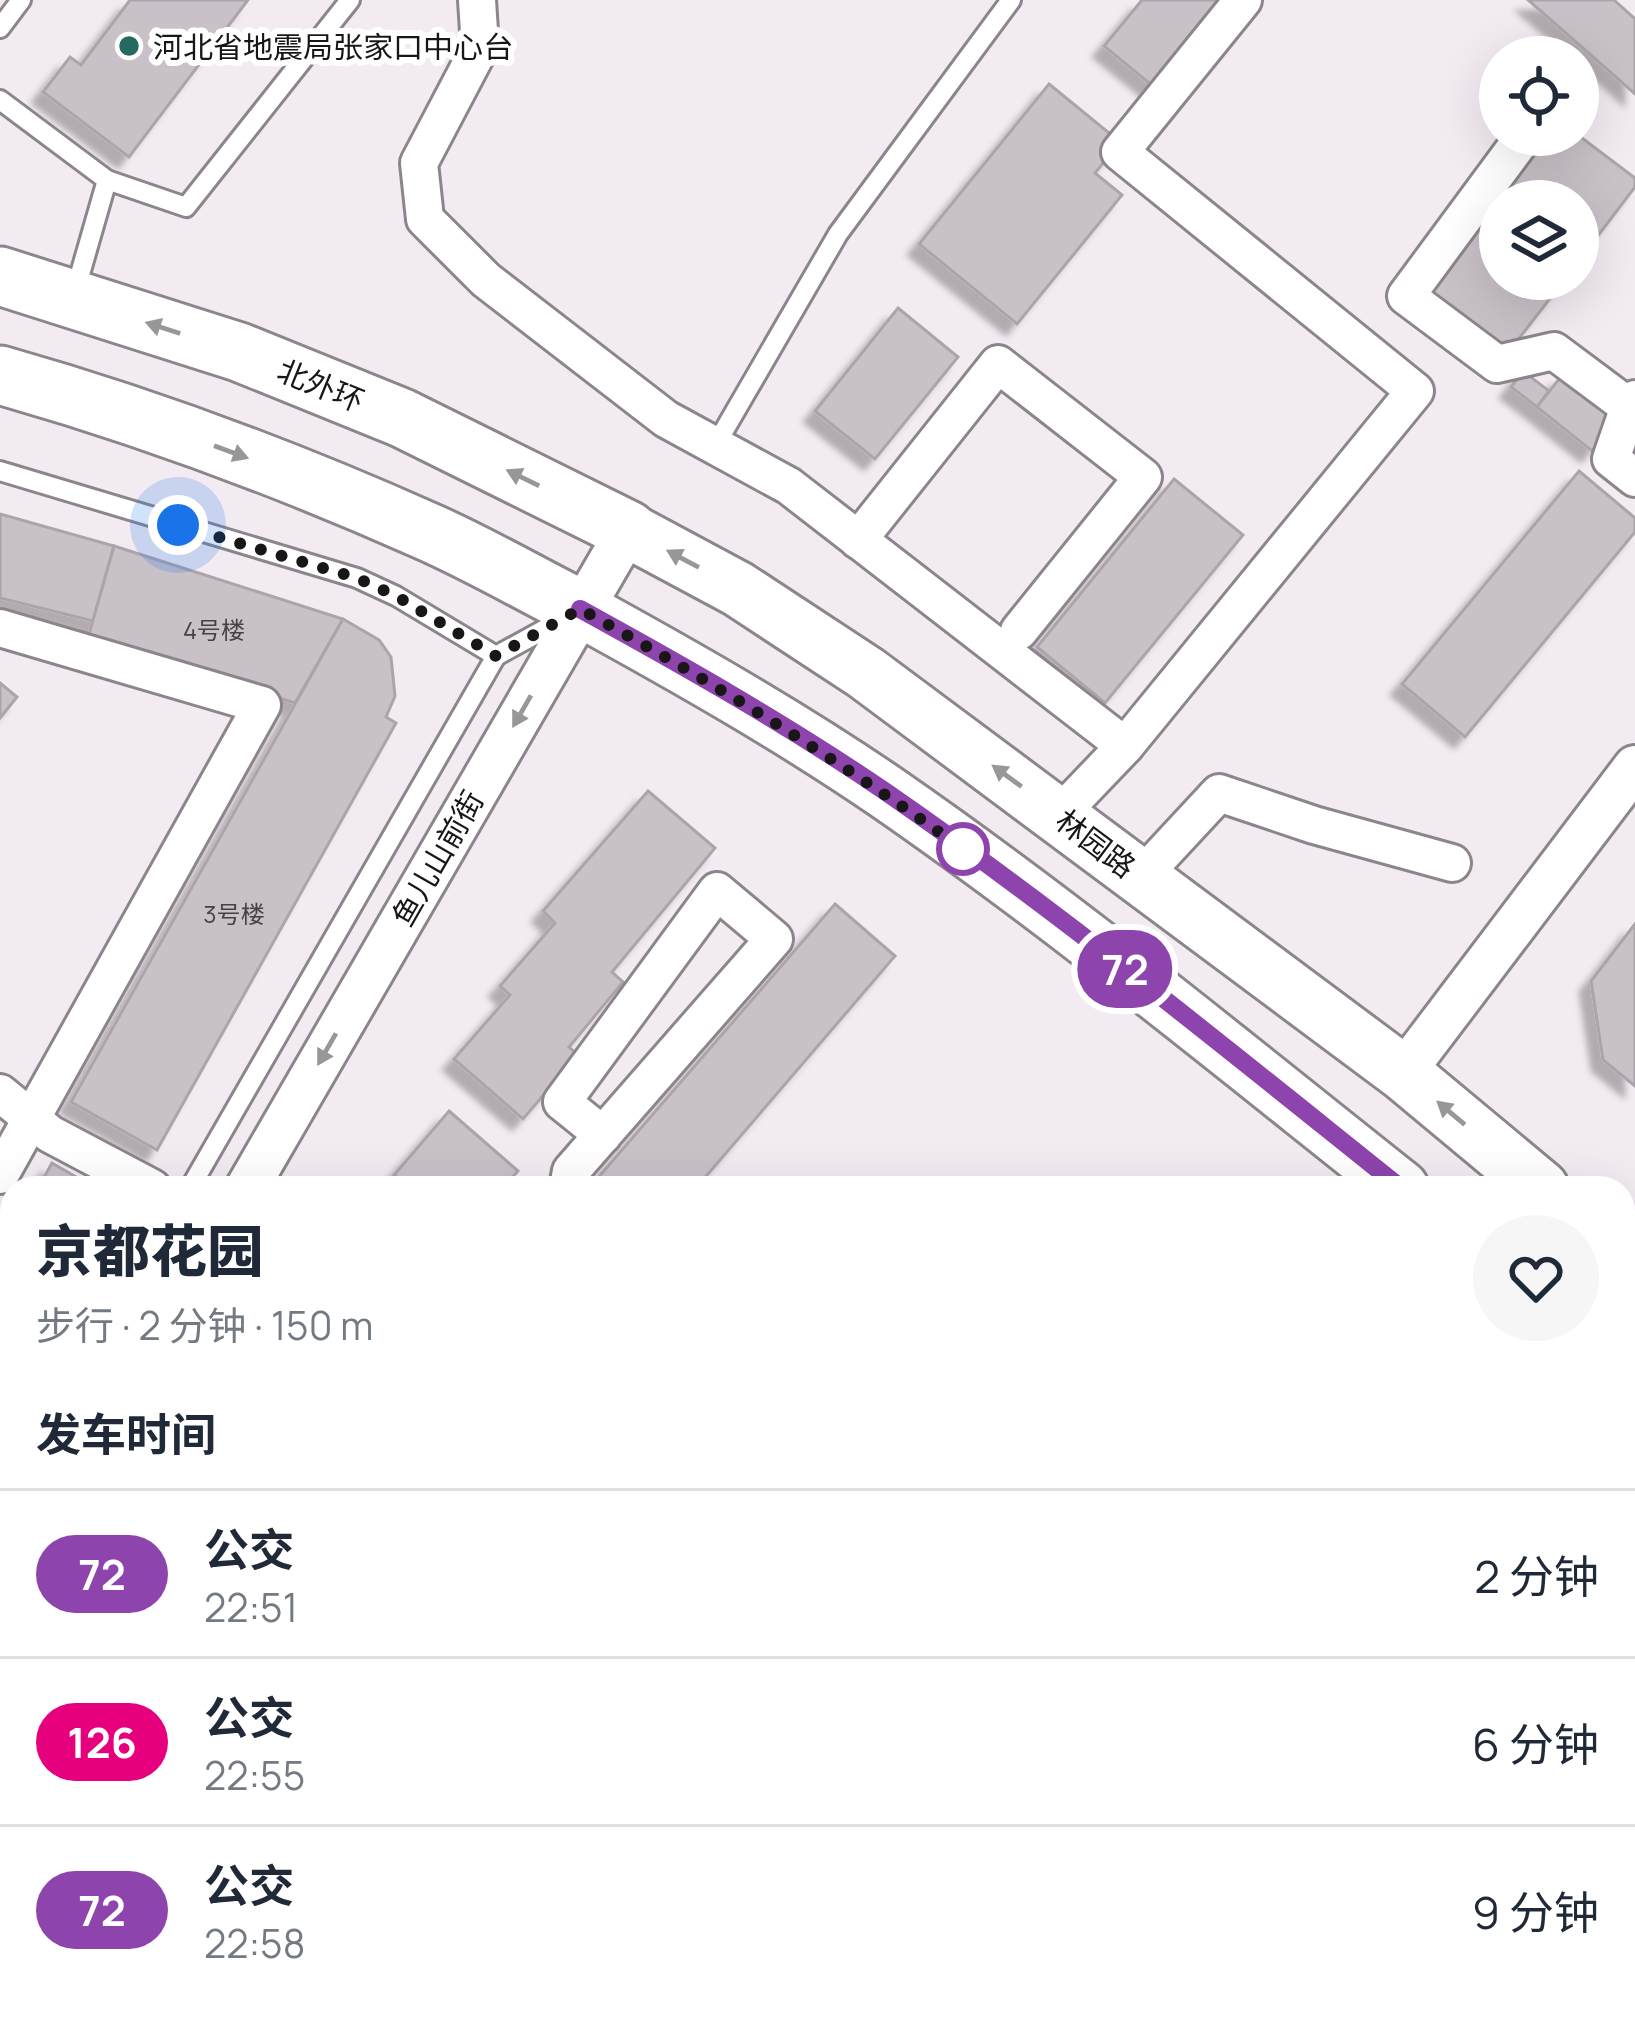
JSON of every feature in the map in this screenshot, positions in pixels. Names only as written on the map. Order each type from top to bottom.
[{"type":"highway","name":"北外环","points":[[0,276],[239,352],[402,418],[628,530]]},
{"type":"highway","points":[[0,375],[270,466],[428,531],[580,609]]},
{"type":"main road","name":"林园路","points":[[628,530],[738,589],[829,649],[1402,1073],[1526,1176]]},
{"type":"main road","points":[[580,609],[696,672],[886,792],[1126,970],[1386,1176]]},
{"type":"street","points":[[477,0],[481,47],[419,163],[425,219],[486,280],[666,419],[789,485],[1125,746]]},
{"type":"street","points":[[1059,815],[1125,746],[1415,391],[1120,152],[1244,0]]},
{"type":"street","points":[[1509,156],[1406,296],[1497,364],[1554,351],[1632,403],[1611,459],[1635,478]]},
{"type":"street","points":[[858,540],[998,364],[1143,477],[1018,631]]},
{"type":"street","name":"鱼儿山前街","points":[[255,1176],[628,530]]},
{"type":"street","points":[[0,628],[262,705],[0,1175]]},
{"type":"street","points":[[1402,1073],[1635,767]]},
{"type":"street","points":[[1142,877],[1219,793],[1452,863]]},
{"type":"street","points":[[570,1176],[774,939],[717,891],[562,1102],[603,1135]]},
{"type":"street","points":[[0,1093],[50,1134],[129,1176]]},
{"type":"lane","points":[[0,28],[21,0]]},
{"type":"lane","points":[[0,100],[107,180],[186,207],[350,0]]},
{"type":"lane","points":[[715,446],[838,234],[1011,0]]},
{"type":"lane","points":[[73,300],[107,180]]},
{"type":"lane","points":[[0,471],[357,578],[496,656]]},
{"type":"lane","points":[[197,1176],[496,656],[580,609]]},
{"type":"building","points":[[130,0],[248,0],[129,157],[43,92],[70,57],[81,65]]},
{"type":"building","points":[[1142,0],[1228,0],[1155,88],[1104,46]]},
{"type":"building","points":[[1528,0],[1614,0],[1635,19],[1635,94],[1599,62],[1599,36],[1569,36]]},
{"type":"building","points":[[1049,84],[1120,142],[1095,173],[1122,195],[1017,324],[919,244]]},
{"type":"building","points":[[1599,151],[1635,178],[1635,187],[1599,234],[1599,180],[1515,180],[1533,156],[1599,156]]},
{"type":"building","points":[[1479,227],[1479,300],[1549,300],[1507,354],[1428,294]]},
{"type":"building","points":[[898,308],[958,357],[875,459],[815,411]]},
{"type":"building","points":[[1523,371],[1549,391],[1537,407],[1511,387]]},
{"type":"building","points":[[1562,375],[1618,419],[1592,451],[1537,407]]},
{"type":"building","points":[[1579,471],[1635,518],[1635,532],[1465,737],[1402,684]]},
{"type":"building","points":[[1174,479],[1243,535],[1105,703],[1037,647]]},
{"type":"building","points":[[0,514],[114,546],[93,621],[0,598]]},
{"type":"building","points":[[114,546],[343,619],[295,703],[88,638]]},
{"type":"building","points":[[343,619],[379,640],[391,657],[395,696],[386,717],[396,723],[157,1150],[71,1102]]},
{"type":"building","points":[[0,683],[17,697],[0,718]]},
{"type":"building","points":[[648,791],[715,848],[612,972],[623,982],[569,1047],[578,1055],[523,1119],[454,1059],[510,995],[500,986],[555,923],[543,911]]},
{"type":"building","points":[[835,904],[895,956],[706,1176],[599,1176]]},
{"type":"building","points":[[1635,924],[1635,1086],[1603,1060],[1591,981]]},
{"type":"building","points":[[449,1111],[518,1171],[514,1176],[394,1175]]},
{"type":"building","points":[[52,1163],[74,1176],[45,1176]]},
{"type":"bus line","name":"72","points":[[580,609],[696,672],[886,792],[1126,970],[1386,1176]]},
{"type":"place","name":"河北省地震局张家口中心台","points":[[129,46]]},
{"type":"route","points":[[178,525],[357,578],[496,656],[580,609],[696,672],[886,792],[963,849]]}]
